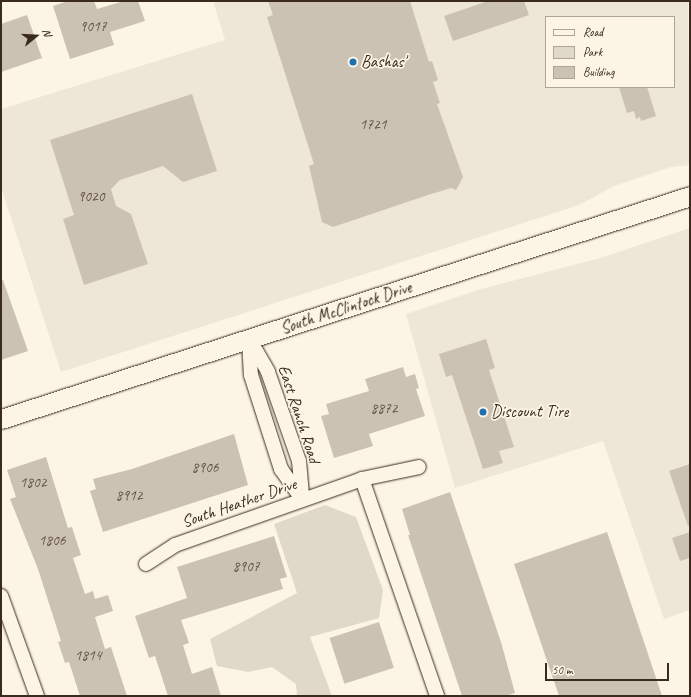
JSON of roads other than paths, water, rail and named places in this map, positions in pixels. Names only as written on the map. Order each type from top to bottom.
[{"type":"main road","name":"South McClintock Drive","points":[[1,419],[690,196]]},
{"type":"street","name":"East Ranch Road","points":[[249,339],[268,372],[299,461],[302,499]]},
{"type":"street","name":"East Ranch Road","points":[[249,339],[252,374],[281,469],[302,499]]},
{"type":"street","name":"South Heather Drive","points":[[146,564],[175,545],[302,499],[362,479],[419,467]]},
{"type":"street","points":[[362,479],[437,696]]},
{"type":"street","points":[[1,596],[37,696]]},
{"type":"place","name":"Bashas'","points":[[353,62]]},
{"type":"place","name":"Discount Tire","points":[[483,412]]}]
